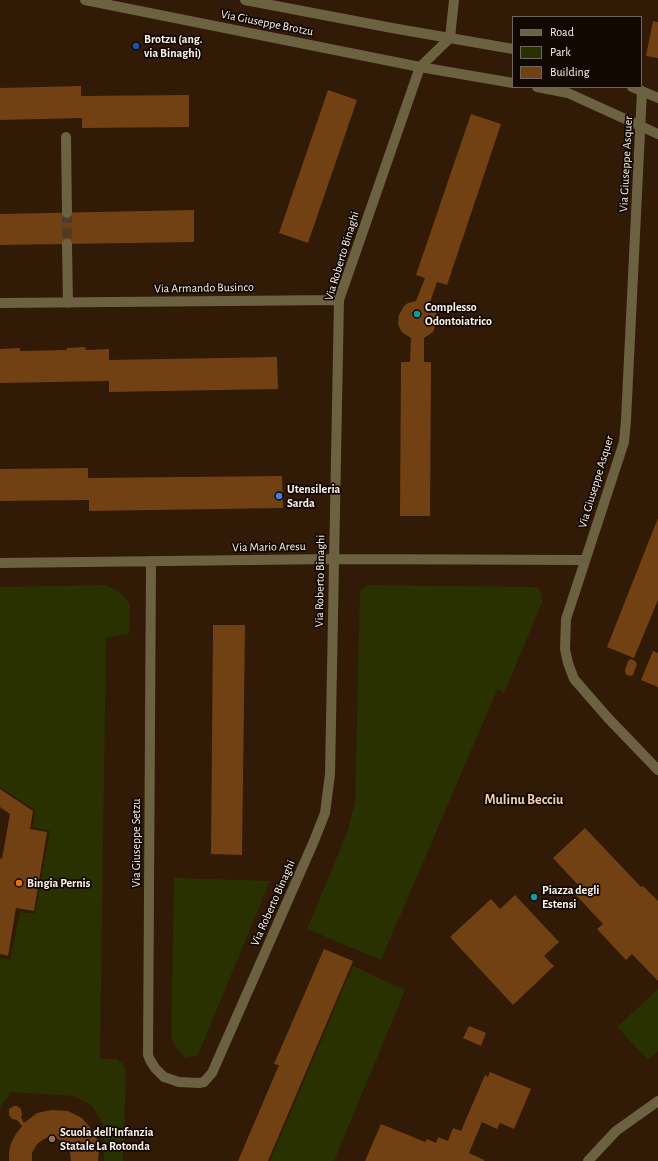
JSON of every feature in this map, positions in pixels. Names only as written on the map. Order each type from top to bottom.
[{"type":"street","name":"Via Giuseppe Brotzu","points":[[85,0],[420,67],[512,83]]},
{"type":"street","name":"Via Giuseppe Brotzu","points":[[245,0],[512,49]]},
{"type":"street","points":[[420,67],[450,38],[454,0]]},
{"type":"street","name":"Via Roberto Binaghi","points":[[204,1082],[212,1073],[325,813],[330,774],[339,300],[420,67]]},
{"type":"street","points":[[543,88],[568,92],[658,134]]},
{"type":"street","points":[[637,89],[658,98]]},
{"type":"street","name":"Via Giuseppe Asquer","points":[[637,89],[641,127],[624,442],[566,619],[565,649],[574,679],[608,718],[658,770]]},
{"type":"street","points":[[66,137],[67,213]]},
{"type":"street","points":[[67,244],[68,303]]},
{"type":"street","name":"Via Armando Businco","points":[[0,304],[339,300]]},
{"type":"street","name":"Via Mario Aresu","points":[[0,563],[334,559],[585,560]]},
{"type":"street","name":"Via Giuseppe Setzu","points":[[151,561],[148,1055],[155,1068],[164,1077],[185,1083],[204,1082]]},
{"type":"street","points":[[588,1161],[616,1131],[658,1101]]},
{"type":"green space","points":[[106,585],[120,592],[130,604],[129,634],[106,638],[100,1059],[117,1059],[123,1064],[126,1072],[123,1161],[104,1161],[104,1126],[92,1106],[74,1096],[11,1092],[0,1107],[0,957],[10,960],[20,912],[35,914],[50,831],[33,827],[35,810],[0,787],[0,587]]},
{"type":"green space","points":[[366,585],[536,587],[541,592],[542,596],[542,602],[504,694],[498,688],[381,960],[307,929],[347,833],[355,802],[360,591]]},
{"type":"green space","points":[[174,878],[270,881],[198,1055],[185,1058],[171,1038]]},
{"type":"green space","points":[[353,966],[405,990],[334,1161],[270,1161]]},
{"type":"green space","points":[[658,989],[658,1051],[648,1060],[617,1027]]},
{"type":"building","points":[[653,21],[658,22],[658,58],[646,56]]},
{"type":"building","points":[[81,86],[81,96],[189,95],[189,127],[82,128],[82,118],[0,120],[0,88]]},
{"type":"building","points":[[328,90],[357,100],[308,243],[279,233]]},
{"type":"building","name":"Complesso Odontoiatrico","points":[[471,114],[501,124],[447,285],[437,282],[429,305],[436,313],[437,319],[433,332],[424,338],[424,362],[431,362],[430,516],[400,516],[401,362],[410,362],[411,338],[400,329],[398,324],[399,315],[404,306],[408,303],[416,301],[425,278],[416,275]]},
{"type":"building","points":[[194,210],[194,242],[0,245],[0,214]]},
{"type":"building","points":[[85,347],[86,350],[109,349],[109,360],[277,357],[278,389],[109,392],[109,381],[0,383],[0,349],[20,348],[20,351],[67,350],[67,348]]},
{"type":"building","points":[[88,468],[88,478],[282,476],[283,508],[89,511],[89,500],[0,501],[0,469]]},
{"type":"building","points":[[658,518],[658,600],[634,658],[607,647]]},
{"type":"building","points":[[213,625],[245,625],[242,855],[211,854]]},
{"type":"building","points":[[653,651],[658,653],[658,687],[641,680]]},
{"type":"building","points":[[631,659],[637,664],[633,675],[631,676],[626,675],[625,670],[628,661]]},
{"type":"building","name":"Bingia Pernis","points":[[0,789],[33,811],[30,829],[47,832],[34,911],[16,908],[8,956],[0,954],[0,858],[2,859],[10,814],[0,807]]},
{"type":"building","points":[[585,828],[641,887],[643,886],[658,901],[658,981],[632,954],[626,960],[597,929],[603,924],[574,893],[580,887],[553,858]]},
{"type":"building","points":[[515,895],[559,942],[544,956],[554,966],[513,1005],[450,937],[491,899],[500,909]]},
{"type":"building","points":[[324,949],[353,961],[268,1161],[238,1161],[279,1065],[274,1064]]},
{"type":"building","points":[[469,1026],[486,1033],[481,1046],[463,1038]]},
{"type":"building","points":[[490,1072],[531,1089],[514,1129],[500,1123],[497,1129],[482,1122],[469,1153],[484,1161],[365,1161],[381,1124],[425,1142],[427,1139],[436,1143],[438,1137],[448,1141],[453,1128],[461,1131],[485,1075],[488,1077]]},
{"type":"building","points":[[14,1106],[21,1109],[21,1117],[24,1123],[37,1113],[52,1110],[68,1111],[82,1118],[97,1139],[99,1149],[98,1161],[71,1161],[70,1152],[66,1145],[60,1140],[52,1137],[44,1139],[37,1144],[32,1153],[32,1161],[9,1161],[11,1143],[22,1126],[17,1120],[12,1119],[9,1115],[9,1109]]},
{"type":"tunnel","points":[[67,213],[67,244]]},
{"type":"place","name":"Brotzu (ang. via Binaghi)","points":[[136,46]]},
{"type":"place","name":"Complesso Odontoiatrico","points":[[417,314]]},
{"type":"place","name":"Utensileria Sarda","points":[[279,496]]},
{"type":"place","name":"Bingia Pernis","points":[[19,883]]},
{"type":"place","name":"Piazza degli Estensi","points":[[534,897]]},
{"type":"place","name":"Scuola dell'Infanzia Statale La Rotonda","points":[[52,1139]]},
{"type":"district","name":"Mulinu Becciu","points":[[524,800]]}]
